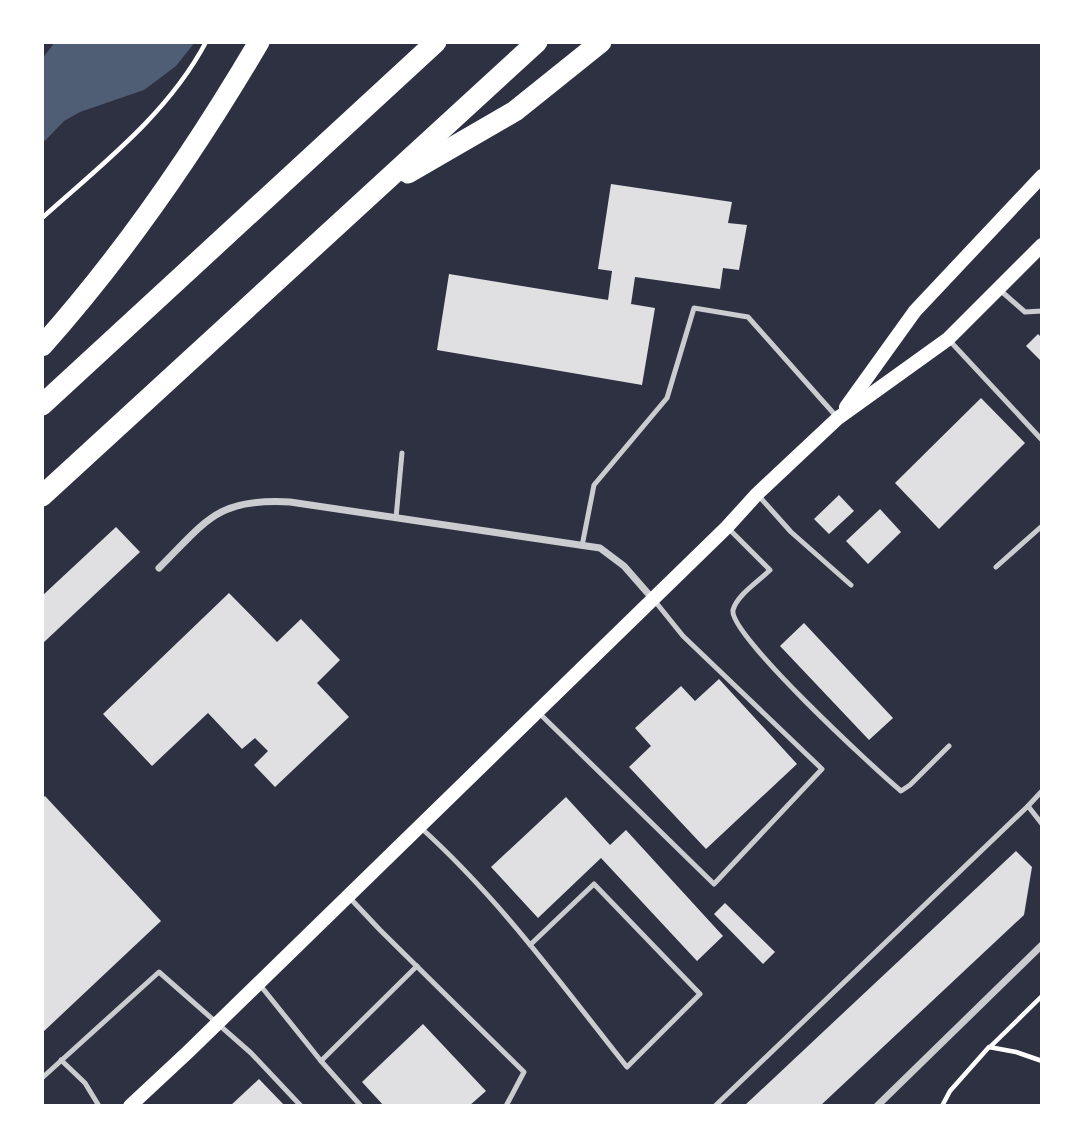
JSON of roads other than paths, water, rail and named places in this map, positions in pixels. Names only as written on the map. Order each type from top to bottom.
[{"type":"highway","points":[[42,346],[145,217],[210,123],[259,42]]},
{"type":"highway","points":[[42,405],[436,42]]},
{"type":"highway","points":[[42,496],[537,42]]},
{"type":"highway","points":[[372,193],[515,111],[601,42]]},
{"type":"main road","points":[[838,418],[915,311],[1042,176]]},
{"type":"main road","points":[[130,1106],[727,527],[757,494],[838,418],[948,338],[1042,245]]},
{"type":"street","points":[[159,569],[216,513],[251,501],[290,502],[600,548],[624,566],[652,598]]},
{"type":"street","points":[[877,1106],[1042,945]]},
{"type":"lane","points":[[998,289],[1025,312],[1042,311]]},
{"type":"lane","points":[[583,546],[594,485],[667,398],[694,308],[748,317],[838,418]]},
{"type":"lane","points":[[948,338],[1042,440]]},
{"type":"lane","points":[[396,517],[402,453]]},
{"type":"lane","points":[[757,494],[791,531],[850,585]]},
{"type":"lane","points":[[996,566],[1042,526]]},
{"type":"lane","points":[[727,527],[769,570],[740,598],[733,611],[735,621],[755,649],[870,765],[901,791],[949,746]]},
{"type":"lane","points":[[537,711],[714,884],[822,769],[683,636],[652,598]]},
{"type":"lane","points":[[715,1106],[1042,791]]},
{"type":"lane","points":[[1028,806],[1042,824]]},
{"type":"lane","points":[[419,826],[493,899],[628,1067],[700,994],[594,884],[530,945]]},
{"type":"lane","points":[[348,895],[524,1072],[506,1106]]},
{"type":"lane","points":[[321,1061],[417,966]]},
{"type":"lane","points":[[42,1078],[159,972],[218,1022],[301,1106]]},
{"type":"lane","points":[[258,982],[361,1106]]},
{"type":"lane","points":[[61,1060],[85,1083],[99,1106]]},
{"type":"water","points":[[55,42],[195,42],[176,66],[144,90],[80,112],[64,121],[42,144],[42,59]]}]
